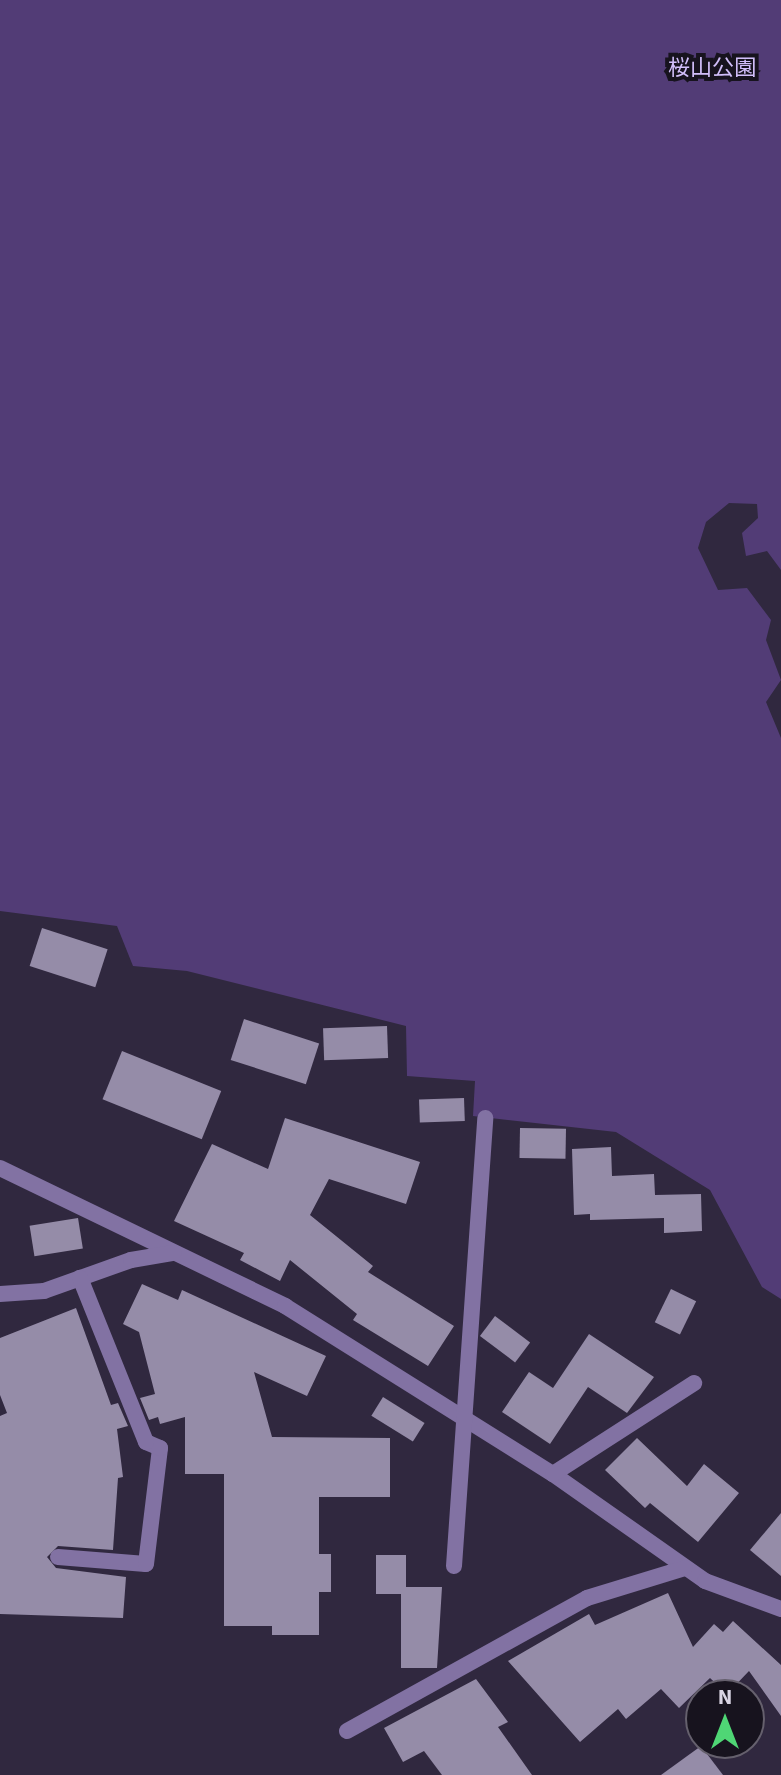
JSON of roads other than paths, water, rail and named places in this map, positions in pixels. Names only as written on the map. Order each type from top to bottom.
[{"type":"street","points":[[454,1566],[485,1118]]},
{"type":"street","points":[[0,1168],[285,1306],[553,1474],[705,1581],[781,1609]]},
{"type":"street","points":[[0,1294],[44,1291],[131,1260],[173,1253]]},
{"type":"street","points":[[58,1557],[146,1564],[160,1448],[146,1442],[80,1278]]},
{"type":"street","points":[[553,1474],[694,1383]]},
{"type":"street","points":[[347,1731],[587,1598],[685,1568]]},
{"type":"park label","name":"桜山公園","points":[[712,69]]}]
